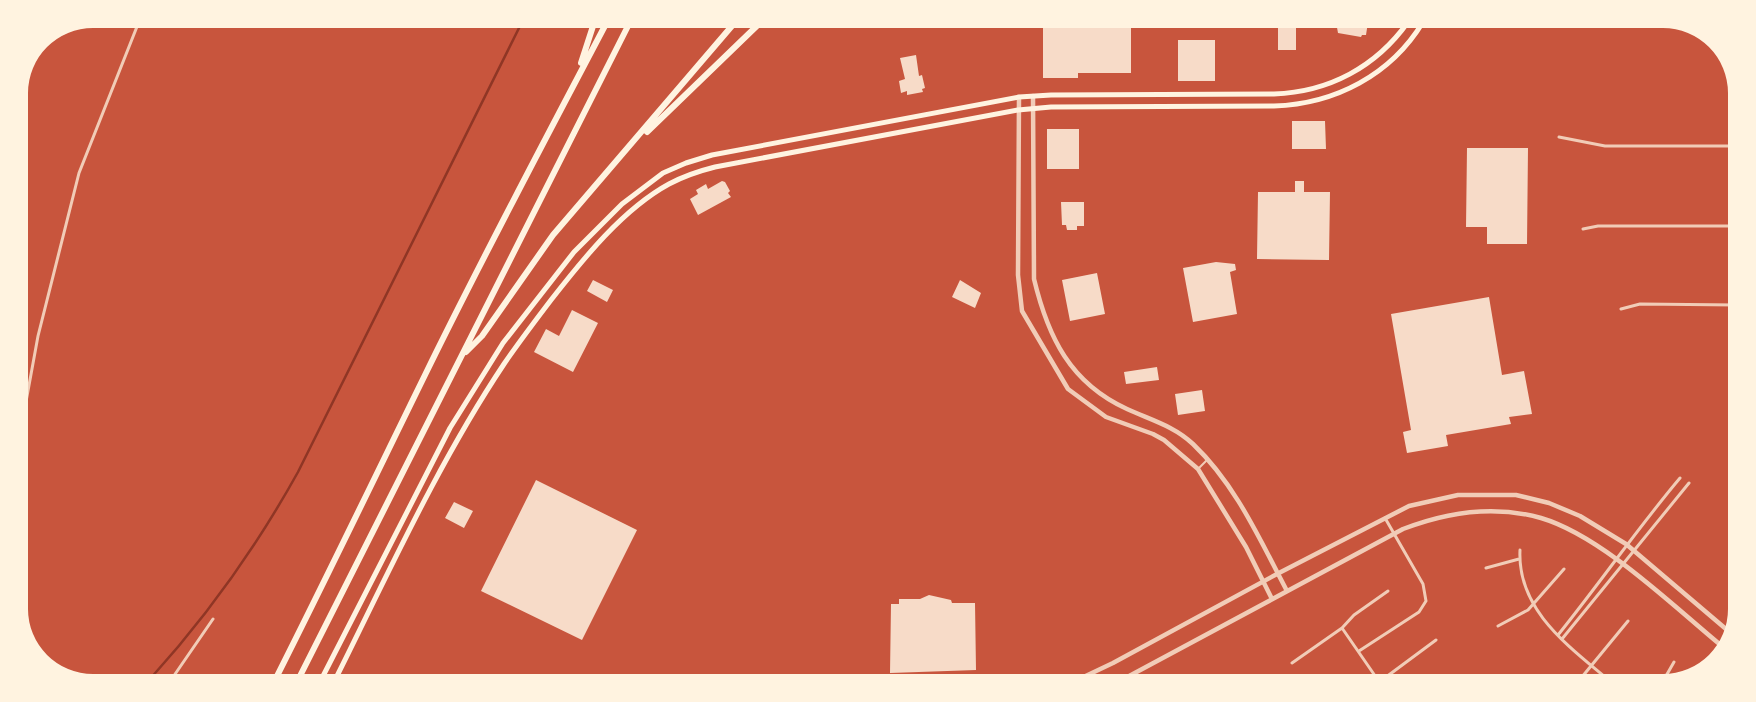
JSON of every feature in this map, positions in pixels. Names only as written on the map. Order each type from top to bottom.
[{"type":"highway","points":[[578,74],[592,28]]},
{"type":"highway","points":[[278,674],[361,509],[425,374],[578,74],[604,28]]},
{"type":"highway","points":[[301,674],[627,28]]},
{"type":"highway","points":[[461,356],[482,336],[553,235],[729,28]]},
{"type":"highway","points":[[619,159],[755,28]]},
{"type":"main road","points":[[324,674],[450,428],[489,364],[574,252],[633,194],[663,173],[706,157],[1019,97],[1274,94],[1308,90],[1340,80],[1366,65],[1388,46],[1403,28]]},
{"type":"main road","points":[[338,674],[428,497],[464,430],[504,364],[583,260],[641,204],[679,179],[715,167],[1032,108],[1274,106],[1311,102],[1345,91],[1378,72],[1397,55],[1418,28]]},
{"type":"street","points":[[28,391],[38,336],[79,172],[136,28]]},
{"type":"street","points":[[1032,96],[1034,279],[1041,308],[1055,342],[1087,385],[1114,403],[1150,417],[1180,432],[1208,460],[1222,476],[1243,508],[1286,591]]},
{"type":"street","points":[[1019,97],[1018,275],[1022,310],[1068,390],[1106,417],[1153,434],[1164,440],[1198,469],[1246,547],[1272,599]]},
{"type":"street","points":[[1559,137],[1605,146],[1728,146]]},
{"type":"street","points":[[1583,229],[1598,226],[1728,226]]},
{"type":"street","points":[[1621,309],[1640,304],[1728,305]]},
{"type":"street","points":[[1558,635],[1617,560],[1626,544],[1680,478]]},
{"type":"street","points":[[1562,639],[1689,482]]},
{"type":"street","points":[[1089,674],[1113,663],[1263,581],[1409,506],[1451,496],[1488,493],[1516,495],[1549,503],[1580,516],[1626,544],[1726,629]]},
{"type":"street","points":[[1133,674],[1395,533],[1427,520],[1446,515],[1476,512],[1524,514],[1542,519],[1569,531],[1623,564],[1719,643]]},
{"type":"street","points":[[1359,651],[1419,612],[1426,601],[1424,584],[1385,518]]},
{"type":"street","points":[[1520,550],[1519,560],[1522,578],[1533,606],[1562,639],[1601,674]]},
{"type":"street","points":[[1486,568],[1519,560]]},
{"type":"street","points":[[1498,626],[1533,606],[1564,569]]},
{"type":"street","points":[[1598,585],[1602,588]]},
{"type":"street","points":[[1292,663],[1342,628],[1354,615],[1388,591]]},
{"type":"street","points":[[1589,596],[1593,600]]},
{"type":"street","points":[[175,674],[213,619]]},
{"type":"street","points":[[1585,674],[1628,621]]},
{"type":"street","points":[[1342,628],[1375,674]]},
{"type":"street","points":[[1391,674],[1436,640]]},
{"type":"street","points":[[1667,674],[1674,662]]},
{"type":"lane","points":[[1198,469],[1208,460]]},
{"type":"building","points":[[1043,28],[1131,28],[1131,73],[1078,73],[1078,78],[1043,78]]},
{"type":"building","points":[[1278,28],[1296,28],[1296,50],[1278,50]]},
{"type":"building","points":[[1337,28],[1367,28],[1366,35],[1361,37],[1338,33]]},
{"type":"building","points":[[1178,40],[1215,40],[1215,81],[1178,81]]},
{"type":"building","points":[[916,55],[919,76],[922,75],[925,88],[922,89],[923,92],[907,95],[907,91],[901,93],[899,81],[905,79],[900,58]]},
{"type":"building","points":[[1292,121],[1325,121],[1326,149],[1292,149]]},
{"type":"building","points":[[1047,129],[1079,129],[1079,169],[1047,169]]},
{"type":"building","points":[[1467,148],[1528,148],[1527,244],[1487,244],[1487,227],[1466,227]]},
{"type":"building","points":[[722,181],[725,182],[731,197],[698,215],[690,199],[698,194],[696,190],[706,184],[708,189]]},
{"type":"building","points":[[1295,181],[1304,181],[1304,192],[1330,192],[1329,260],[1257,259],[1258,192],[1295,192]]},
{"type":"building","points":[[1061,202],[1084,202],[1084,226],[1077,226],[1077,230],[1067,230],[1066,225],[1062,225]]},
{"type":"building","points":[[1216,262],[1235,264],[1236,270],[1230,272],[1237,314],[1193,322],[1183,268]]},
{"type":"building","points":[[1097,273],[1105,314],[1070,321],[1062,280]]},
{"type":"building","points":[[593,280],[613,290],[607,302],[587,291]]},
{"type":"building","points":[[960,280],[981,293],[975,308],[952,297]]},
{"type":"building","points":[[1489,297],[1502,375],[1524,371],[1532,414],[1509,417],[1511,424],[1446,435],[1448,446],[1407,453],[1403,432],[1411,430],[1391,314]]},
{"type":"building","points":[[572,310],[598,323],[573,372],[534,352],[546,329],[559,336]]},
{"type":"building","points":[[1157,367],[1159,380],[1126,384],[1124,372]]},
{"type":"building","points":[[1202,390],[1205,411],[1178,415],[1175,394]]},
{"type":"building","points":[[536,480],[637,530],[582,640],[481,591]]},
{"type":"building","points":[[454,502],[473,511],[464,528],[445,518]]},
{"type":"building","points":[[929,595],[951,600],[952,603],[975,603],[976,670],[890,673],[891,604],[899,604],[899,599],[920,599]]},
{"type":"waterway","points":[[154,674],[230,580],[266,527],[298,472],[519,28]]}]
